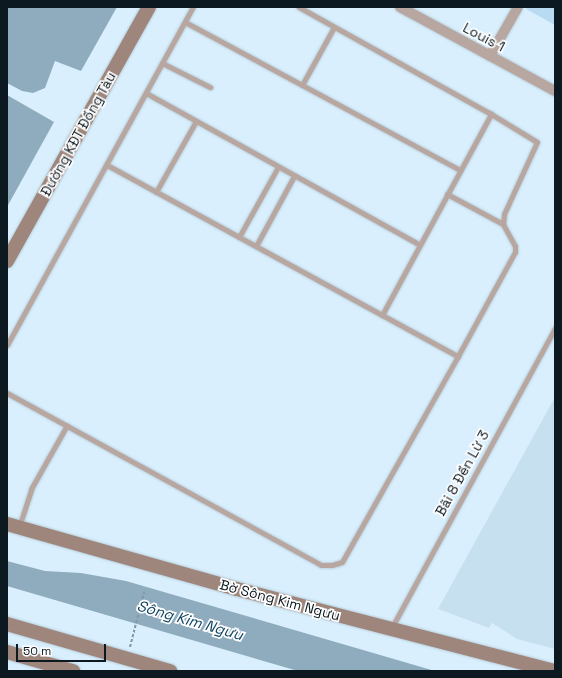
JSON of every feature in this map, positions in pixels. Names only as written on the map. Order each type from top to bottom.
[{"type":"street","name":"Đường KĐT Đồng Tàu","points":[[7,261],[149,7]]},
{"type":"street","points":[[490,56],[518,7]]},
{"type":"street","name":"Louis 1","points":[[403,8],[555,92]]},
{"type":"street","name":"Bờ Sông Kim Ngưu","points":[[13,526],[391,630],[555,671]]},
{"type":"street","points":[[7,624],[170,671]]},
{"type":"street","points":[[7,652],[73,671]]},
{"type":"lane","points":[[7,345],[193,7]]},
{"type":"lane","points":[[299,7],[491,114],[538,142],[504,214],[503,224]]},
{"type":"lane","points":[[185,22],[460,170]]},
{"type":"lane","points":[[302,85],[334,27]]},
{"type":"lane","points":[[162,63],[210,87]]},
{"type":"lane","points":[[146,93],[420,245]]},
{"type":"lane","points":[[382,315],[491,114]]},
{"type":"lane","points":[[156,192],[196,121]]},
{"type":"lane","points":[[107,165],[458,356]]},
{"type":"lane","points":[[239,237],[278,167]]},
{"type":"lane","points":[[256,246],[294,176]]},
{"type":"lane","points":[[7,392],[321,565],[332,566],[342,562],[515,252],[515,246],[503,224],[447,194]]},
{"type":"lane","name":"Bãi 8 Đền Lừ 3","points":[[391,630],[555,328]]},
{"type":"lane","points":[[13,526],[31,489],[67,425]]},
{"type":"path","points":[[127,659],[144,592]]},
{"type":"shaded area","points":[[555,397],[555,649],[517,639],[492,623],[489,628],[438,609]]},
{"type":"water","points":[[7,7],[117,7],[81,71],[55,61],[45,88],[33,93],[22,91],[7,83]]},
{"type":"water","points":[[7,95],[54,122],[7,207]]},
{"type":"water","name":"Sông Kim Ngưu","points":[[7,561],[45,571],[81,573],[126,581],[435,671],[298,671],[7,586]]},
{"type":"building","points":[[527,7],[555,7],[555,25],[526,9]]}]
